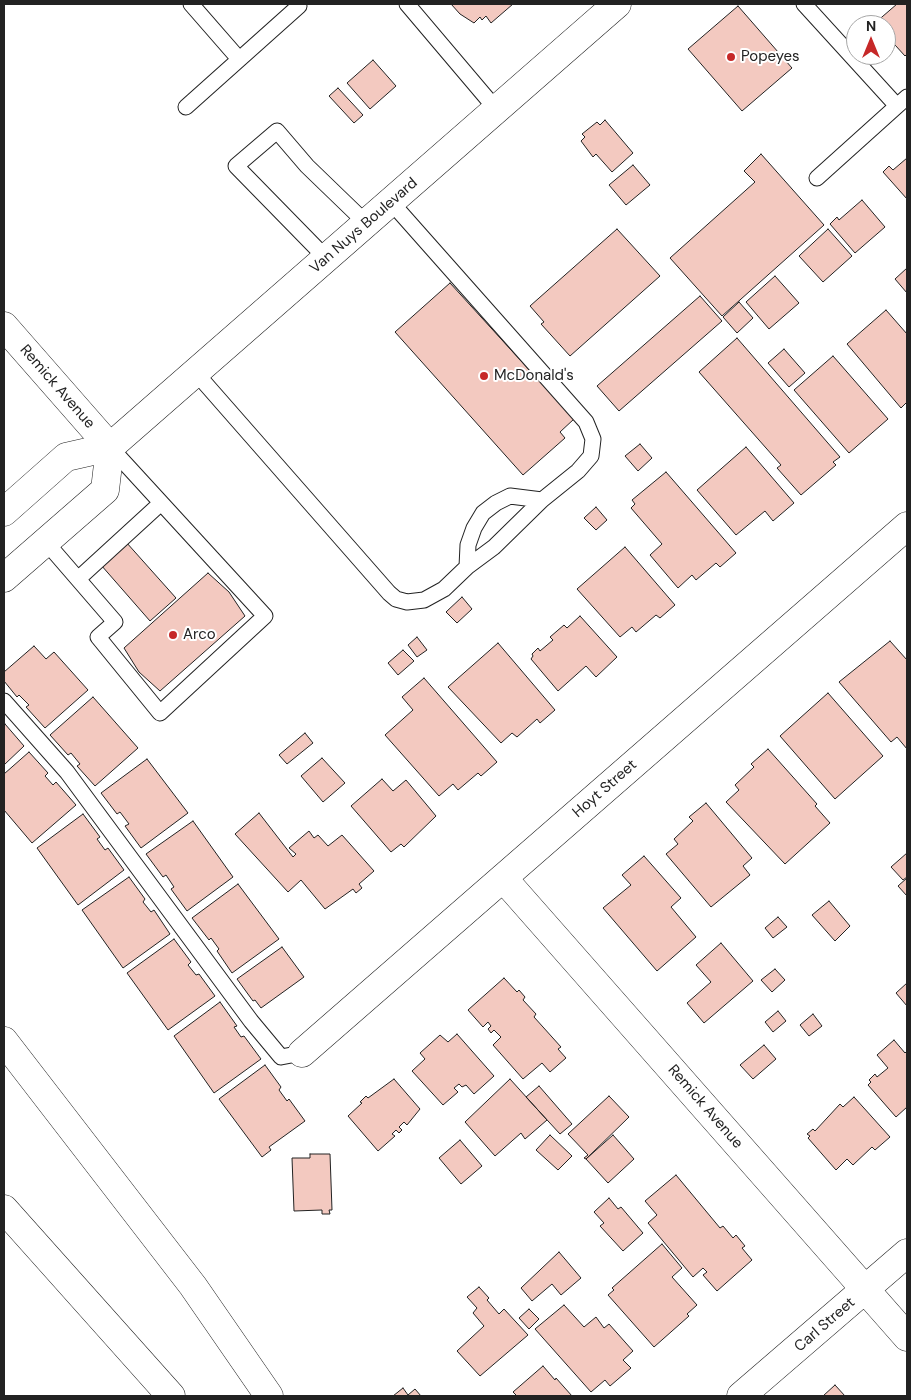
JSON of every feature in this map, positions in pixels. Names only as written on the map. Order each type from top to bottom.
[{"type":"main road","name":"Van Nuys Boulevard","points":[[4,512],[66,457],[110,448],[617,4]]},
{"type":"main road","name":"Remick Avenue","points":[[4,326],[110,448]]},
{"type":"main road","points":[[4,578],[105,490],[110,448]]},
{"type":"main road","name":"Hoyt Street","points":[[302,1053],[907,526]]},
{"type":"main road","name":"Remick Avenue","points":[[504,878],[907,1338]]},
{"type":"main road","points":[[4,1041],[193,1286],[269,1396]]},
{"type":"main road","points":[[4,1209],[171,1396]]},
{"type":"main road","name":"Carl Street","points":[[742,1396],[907,1253]]},
{"type":"lane","points":[[191,4],[239,59]]},
{"type":"lane","points":[[186,107],[299,6],[297,4]]},
{"type":"lane","points":[[407,4],[496,109]]},
{"type":"lane","points":[[809,5],[902,102],[817,178]]},
{"type":"lane","points":[[326,258],[236,166],[277,131],[307,166],[366,223]]},
{"type":"lane","points":[[196,373],[388,593],[407,602],[424,600],[444,589],[466,567],[494,546],[542,500],[578,471],[591,456],[593,439],[586,422],[391,202]]},
{"type":"lane","points":[[46,542],[115,622],[98,637],[160,713],[265,616],[110,448]]},
{"type":"lane","points":[[466,567],[468,545],[474,528],[483,513],[496,503],[510,496],[542,500]]},
{"type":"lane","points":[[78,579],[161,503]]},
{"type":"lane","points":[[4,700],[66,772],[251,1021],[280,1057],[302,1053]]},
{"type":"building","points":[[451,4],[513,4],[491,23],[486,16],[482,20],[480,17],[474,23],[460,14]]},
{"type":"building","points":[[897,4],[907,4],[907,54],[905,56],[896,46],[896,15],[884,15]]},
{"type":"building","points":[[738,6],[792,68],[742,111],[688,49]]},
{"type":"building","points":[[373,60],[396,86],[370,109],[347,83]]},
{"type":"building","points":[[338,88],[363,115],[354,123],[329,96]]},
{"type":"building","points":[[605,120],[633,153],[612,172],[596,154],[593,157],[581,141],[585,137],[582,134],[597,122],[600,125]]},
{"type":"building","points":[[761,154],[824,225],[722,316],[670,258],[755,182],[744,171]]},
{"type":"building","points":[[907,158],[907,199],[883,172],[889,166],[893,170]]},
{"type":"building","points":[[633,165],[650,185],[626,205],[609,185]]},
{"type":"building","points":[[862,200],[885,227],[855,253],[830,224],[837,217],[839,220]]},
{"type":"building","points":[[617,229],[660,276],[570,356],[541,324],[544,322],[530,306]]},
{"type":"building","points":[[828,229],[852,256],[823,282],[799,256]]},
{"type":"building","points":[[907,268],[907,293],[895,279]]},
{"type":"building","points":[[775,276],[799,303],[769,329],[746,302]]},
{"type":"building","name":"McDonald's","points":[[450,283],[574,419],[560,432],[565,438],[523,475],[395,332]]},
{"type":"building","points":[[700,296],[722,321],[619,411],[597,386]]},
{"type":"building","points":[[739,302],[753,318],[737,333],[723,317]]},
{"type":"building","points":[[886,310],[907,334],[907,402],[901,408],[847,344]]},
{"type":"building","points":[[737,338],[840,457],[833,462],[836,465],[801,495],[777,468],[781,465],[699,372]]},
{"type":"building","points":[[784,349],[805,373],[789,387],[768,363]]},
{"type":"building","points":[[833,356],[888,419],[849,453],[794,390]]},
{"type":"building","points":[[640,444],[652,458],[638,471],[625,456]]},
{"type":"building","points":[[746,447],[794,503],[773,521],[765,511],[736,535],[697,490]]},
{"type":"building","points":[[666,472],[736,553],[720,567],[716,563],[696,580],[692,575],[678,588],[650,555],[662,544],[631,508],[635,504],[632,500]]},
{"type":"building","points":[[596,507],[607,520],[596,530],[584,518]]},
{"type":"building","points":[[126,542],[176,598],[150,621],[101,565]]},
{"type":"building","points":[[625,547],[675,605],[660,618],[656,615],[636,632],[632,627],[620,637],[577,589]]},
{"type":"building","points":[[208,573],[229,592],[245,616],[160,691],[139,672],[124,648]]},
{"type":"building","points":[[462,597],[472,609],[457,623],[446,612]]},
{"type":"building","points":[[580,616],[617,657],[596,677],[586,666],[558,691],[531,659],[532,654],[538,648],[540,651],[553,640],[550,637],[564,625],[567,628]]},
{"type":"building","points":[[417,637],[427,650],[417,657],[408,645]]},
{"type":"building","points":[[890,641],[907,660],[907,749],[897,737],[891,742],[839,682]]},
{"type":"building","points":[[498,643],[555,710],[540,723],[537,719],[517,737],[512,733],[501,743],[448,687]]},
{"type":"building","points":[[34,646],[46,659],[54,652],[88,690],[45,728],[26,707],[29,705],[19,695],[17,697],[4,681],[4,672]]},
{"type":"building","points":[[403,650],[414,661],[398,675],[388,663]]},
{"type":"building","points":[[424,678],[497,762],[481,776],[478,773],[458,790],[453,784],[439,796],[385,735],[413,710],[402,697]]},
{"type":"building","points":[[828,693],[883,756],[835,799],[780,736]]},
{"type":"building","points":[[93,697],[138,748],[95,786],[77,766],[80,764],[71,753],[68,755],[50,735]]},
{"type":"building","points":[[5,724],[24,746],[4,765],[4,726]]},
{"type":"building","points":[[305,733],[313,743],[287,764],[279,755]]},
{"type":"building","points":[[768,749],[817,804],[815,806],[830,823],[785,864],[726,802],[739,790],[735,785],[754,767],[751,764]]},
{"type":"building","points":[[29,752],[48,773],[45,776],[53,785],[56,782],[76,805],[32,843],[4,810],[4,774]]},
{"type":"building","points":[[322,758],[345,783],[323,802],[301,776]]},
{"type":"building","points":[[147,759],[188,813],[141,848],[125,826],[129,824],[120,812],[117,814],[101,793]]},
{"type":"building","points":[[382,779],[393,791],[406,780],[436,816],[404,847],[401,844],[391,852],[351,806]]},
{"type":"building","points":[[706,803],[752,858],[743,866],[750,875],[711,907],[666,854],[678,844],[674,839],[693,821],[689,817]]},
{"type":"building","points":[[259,813],[293,857],[296,854],[289,848],[309,831],[314,838],[318,835],[328,846],[342,835],[374,871],[359,884],[362,888],[356,893],[353,889],[325,909],[301,880],[288,892],[235,834]]},
{"type":"building","points":[[83,814],[100,837],[97,839],[105,850],[108,848],[124,870],[78,905],[37,848]]},
{"type":"building","points":[[193,821],[233,877],[187,911],[171,889],[174,887],[166,875],[163,877],[146,854]]},
{"type":"building","points":[[907,853],[907,877],[903,880],[891,867]]},
{"type":"building","points":[[644,856],[681,898],[671,907],[696,937],[657,971],[603,908],[631,885],[622,875]]},
{"type":"building","points":[[129,877],[145,899],[143,902],[151,912],[154,910],[170,934],[123,968],[82,910]]},
{"type":"building","points":[[907,878],[907,896],[898,886]]},
{"type":"building","points":[[238,884],[279,939],[232,973],[217,951],[219,949],[211,938],[209,940],[192,918]]},
{"type":"building","points":[[829,901],[850,926],[835,941],[812,915]]},
{"type":"building","points":[[778,917],[787,927],[773,938],[765,928]]},
{"type":"building","points":[[174,939],[191,962],[188,965],[196,975],[199,974],[215,996],[168,1030],[127,973]]},
{"type":"building","points":[[721,943],[753,981],[704,1023],[687,1003],[711,982],[696,965]]},
{"type":"building","points":[[282,947],[304,977],[261,1008],[255,1000],[253,1001],[237,979]]},
{"type":"building","points":[[775,969],[785,980],[772,992],[761,980]]},
{"type":"building","points":[[504,978],[517,992],[519,990],[525,997],[523,1000],[536,1014],[534,1017],[561,1047],[558,1049],[566,1058],[550,1072],[542,1063],[523,1079],[493,1045],[501,1037],[494,1030],[491,1033],[488,1029],[491,1026],[488,1022],[483,1027],[468,1010]]},
{"type":"building","points":[[907,983],[907,1006],[896,993]]},
{"type":"building","points":[[220,1002],[237,1026],[234,1027],[241,1037],[244,1036],[261,1059],[214,1093],[174,1036]]},
{"type":"building","points":[[778,1011],[786,1021],[773,1032],[765,1022]]},
{"type":"building","points":[[813,1014],[822,1026],[809,1036],[800,1025]]},
{"type":"building","points":[[457,1034],[494,1076],[474,1094],[466,1085],[462,1087],[459,1084],[454,1088],[458,1092],[443,1105],[412,1071],[425,1059],[420,1053],[440,1035],[448,1042]]},
{"type":"building","points":[[894,1040],[905,1053],[907,1051],[907,1107],[896,1117],[868,1085],[871,1082],[869,1080],[875,1074],[877,1077],[888,1068],[877,1055]]},
{"type":"building","points":[[764,1045],[776,1059],[753,1079],[740,1065]]},
{"type":"building","points":[[265,1065],[281,1087],[279,1090],[287,1101],[289,1099],[305,1121],[269,1147],[271,1150],[262,1157],[219,1099]]},
{"type":"building","points":[[394,1079],[420,1109],[407,1125],[404,1122],[399,1127],[402,1130],[399,1133],[396,1130],[392,1134],[395,1136],[378,1151],[348,1116],[362,1103],[360,1102],[366,1096],[368,1098]]},
{"type":"building","points":[[510,1079],[547,1120],[525,1139],[521,1133],[495,1156],[465,1122]]},
{"type":"building","points":[[539,1086],[572,1124],[560,1134],[526,1097]]},
{"type":"building","points":[[609,1096],[629,1117],[586,1159],[584,1158],[588,1155],[568,1134]]},
{"type":"building","points":[[854,1097],[890,1137],[875,1150],[872,1147],[853,1165],[847,1159],[836,1170],[808,1138],[810,1136],[807,1134],[813,1129],[815,1131],[840,1104],[843,1107]]},
{"type":"building","points":[[550,1135],[572,1156],[558,1170],[536,1150]]},
{"type":"building","points":[[613,1135],[634,1159],[608,1183],[586,1159]]},
{"type":"building","points":[[460,1140],[482,1166],[461,1184],[439,1158]]},
{"type":"building","points":[[310,1154],[330,1154],[332,1210],[329,1210],[330,1214],[322,1214],[322,1210],[294,1211],[292,1158],[310,1158]]},
{"type":"building","points":[[676,1175],[720,1228],[723,1226],[733,1238],[736,1235],[745,1246],[742,1248],[752,1260],[717,1291],[703,1275],[707,1272],[703,1268],[693,1277],[648,1223],[657,1215],[645,1201]]},
{"type":"building","points":[[609,1198],[618,1209],[621,1207],[643,1233],[623,1251],[600,1226],[604,1223],[594,1212]]},
{"type":"building","points":[[662,1244],[682,1268],[672,1277],[697,1305],[687,1314],[689,1316],[654,1347],[608,1295],[614,1290],[612,1288]]},
{"type":"building","points":[[559,1252],[581,1278],[561,1295],[552,1284],[532,1301],[521,1288]]},
{"type":"building","points":[[479,1287],[499,1314],[504,1309],[528,1335],[480,1376],[457,1351],[484,1326],[473,1313],[477,1308],[467,1297]]},
{"type":"building","points":[[564,1305],[584,1327],[596,1317],[604,1328],[609,1324],[633,1351],[623,1360],[631,1368],[610,1386],[605,1380],[591,1392],[535,1329]]},
{"type":"building","points":[[529,1309],[539,1319],[529,1329],[519,1318]]},
{"type":"building","points":[[543,1366],[572,1396],[517,1396],[513,1392]]},
{"type":"building","points":[[835,1385],[845,1396],[823,1396]]},
{"type":"building","points":[[403,1388],[408,1395],[415,1389],[421,1396],[393,1396]]},
{"type":"place","name":"Popeyes","points":[[731,57]]},
{"type":"place","name":"McDonald's","points":[[484,376]]},
{"type":"place","name":"Arco","points":[[173,635]]}]
